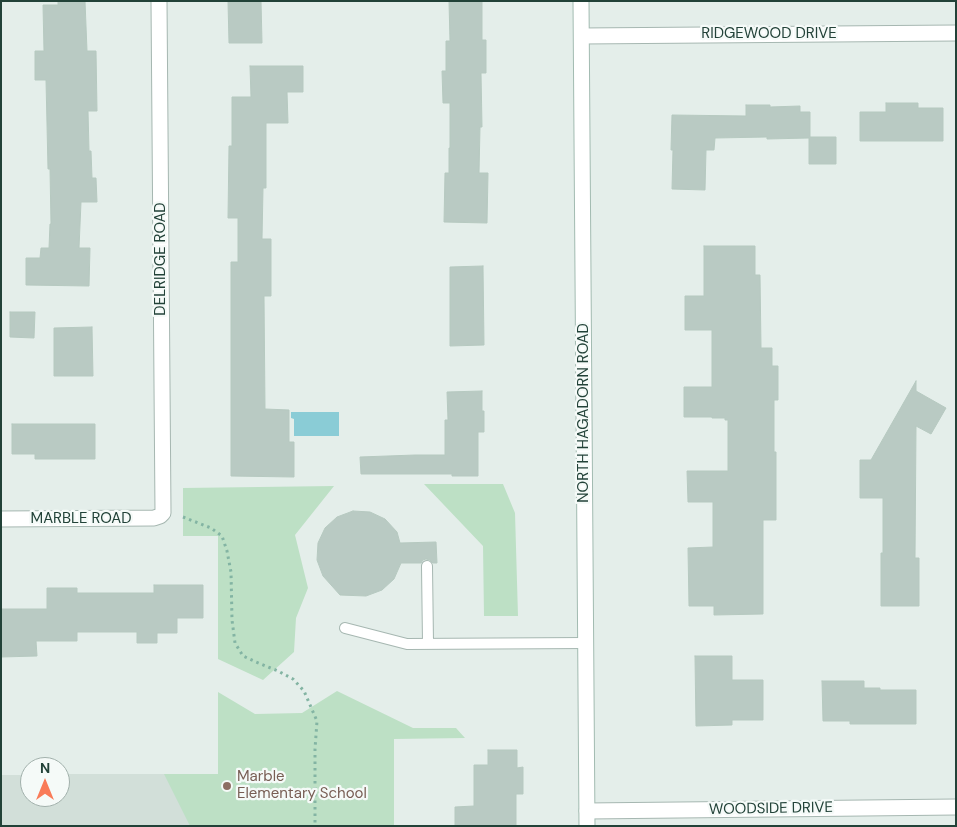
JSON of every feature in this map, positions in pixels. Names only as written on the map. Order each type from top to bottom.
[{"type":"street","name":"DELRIDGE ROAD","points":[[159,1],[161,515]]},
{"type":"street","name":"NORTH HAGADORN ROAD","points":[[582,1],[587,818]]},
{"type":"street","name":"RIDGEWOOD DRIVE","points":[[582,36],[956,33]]},
{"type":"street","name":"MARBLE ROAD","points":[[1,520],[154,518],[161,515]]},
{"type":"street","name":"WOODSIDE DRIVE","points":[[587,818],[956,807]]},
{"type":"lane","points":[[427,566],[428,643]]},
{"type":"lane","points":[[345,628],[407,644],[586,643]]},
{"type":"path","points":[[161,515],[186,518],[212,528],[222,536],[231,572],[232,620],[235,643],[243,656],[293,679],[304,691],[317,721],[315,826]]},
{"type":"shaded area","name":"Marble Elementary School","points":[[218,739],[394,826],[1,826],[1,775],[20,775],[20,807],[70,807],[70,774],[218,774]]},
{"type":"green space","points":[[424,484],[503,484],[515,513],[518,616],[484,616],[483,546]]},
{"type":"green space","points":[[334,486],[295,535],[308,588],[296,618],[294,652],[263,680],[218,659],[218,536],[183,536],[183,488]]},
{"type":"green space","name":"Marble Elementary School","points":[[337,691],[413,728],[456,728],[465,738],[394,739],[394,826],[190,826],[164,774],[218,774],[218,692],[255,714],[302,713]]},
{"type":"water","points":[[291,412],[339,412],[339,436],[294,436],[294,419],[291,418]]},
{"type":"building","points":[[58,1],[85,1],[87,51],[96,51],[97,111],[88,111],[89,151],[91,151],[92,178],[96,178],[97,202],[81,202],[79,248],[90,248],[89,286],[26,285],[26,258],[40,258],[41,248],[49,248],[51,224],[46,80],[35,80],[35,51],[44,51],[43,5],[58,5]]},
{"type":"building","points":[[228,1],[261,1],[262,43],[229,43]]},
{"type":"building","points":[[449,1],[482,1],[482,40],[486,40],[486,73],[481,73],[482,127],[480,127],[479,173],[488,173],[487,223],[444,222],[445,173],[449,173],[450,103],[443,103],[442,71],[446,71],[446,41],[450,41]]},
{"type":"building","points":[[250,66],[303,66],[303,92],[287,92],[288,123],[266,123],[266,188],[263,188],[262,239],[271,239],[271,296],[264,296],[265,409],[289,410],[289,442],[294,442],[294,477],[231,476],[231,262],[238,262],[238,218],[228,218],[229,146],[232,146],[232,97],[251,97]]},
{"type":"building","points":[[886,103],[918,103],[918,108],[943,108],[943,141],[860,141],[860,112],[886,112]]},
{"type":"building","points":[[746,105],[770,105],[770,107],[800,106],[800,112],[810,112],[810,137],[836,137],[836,164],[809,164],[809,138],[715,138],[714,150],[706,150],[705,190],[672,189],[672,115],[746,116]]},
{"type":"building","points":[[704,246],[755,246],[755,275],[760,275],[761,348],[772,348],[772,366],[778,366],[778,400],[774,400],[776,520],[763,520],[763,614],[714,615],[714,606],[689,606],[688,548],[713,547],[713,502],[688,502],[687,471],[728,471],[728,420],[712,417],[684,417],[684,387],[712,387],[712,330],[685,330],[685,296],[704,296]]},
{"type":"building","points":[[483,266],[484,345],[450,346],[450,267]]},
{"type":"building","points":[[10,312],[35,312],[34,338],[10,337]]},
{"type":"building","points":[[92,327],[93,376],[54,376],[54,328]]},
{"type":"building","points":[[916,381],[916,391],[946,408],[931,434],[916,426],[915,558],[919,558],[919,606],[881,606],[883,498],[860,498],[860,460],[871,460]]},
{"type":"building","points":[[482,391],[484,432],[478,432],[478,476],[452,476],[452,474],[361,474],[360,457],[445,455],[445,420],[448,420],[447,392]]},
{"type":"building","points":[[12,424],[95,424],[95,459],[35,459],[35,454],[12,454]]},
{"type":"building","points":[[353,511],[370,512],[385,519],[397,532],[400,543],[436,542],[437,563],[426,559],[421,563],[401,563],[394,579],[382,590],[366,596],[340,595],[323,576],[317,560],[318,543],[325,528],[337,517]]},
{"type":"building","points":[[154,585],[203,585],[203,618],[177,618],[177,633],[157,633],[157,643],[137,643],[137,632],[77,632],[77,641],[36,641],[37,656],[1,657],[1,609],[47,609],[47,588],[77,588],[77,593],[154,593]]},
{"type":"building","points":[[695,656],[732,656],[732,680],[763,680],[763,720],[732,720],[732,725],[696,726]]},
{"type":"building","points":[[822,681],[864,681],[864,688],[916,690],[916,724],[850,724],[850,721],[823,721]]},
{"type":"building","points":[[488,750],[517,750],[517,768],[523,767],[523,794],[516,794],[516,826],[455,826],[455,807],[474,806],[474,765],[488,765]]},
{"type":"place","name":"Marble Elementary School","points":[[227,786]]}]
